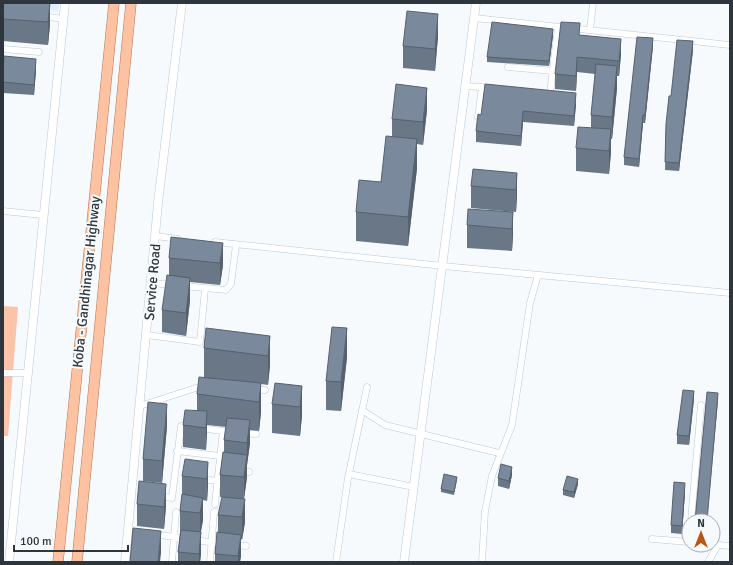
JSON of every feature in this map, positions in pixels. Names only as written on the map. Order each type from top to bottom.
[{"type":"main road","name":"Koba - Gandhinagar Highway","points":[[58,562],[114,3]]},
{"type":"main road","points":[[77,562],[131,3]]},
{"type":"street","points":[[9,562],[65,3]]},
{"type":"street","name":"Service Road","points":[[125,562],[135,494],[140,406],[156,236],[182,3]]},
{"type":"street","points":[[404,562],[476,3]]},
{"type":"street","points":[[590,30],[593,3]]},
{"type":"street","points":[[33,15],[63,19]]},
{"type":"street","points":[[474,18],[730,45]]},
{"type":"street","points":[[550,94],[558,27]]},
{"type":"street","points":[[3,49],[39,52]]},
{"type":"street","points":[[508,67],[553,71]]},
{"type":"street","points":[[465,86],[497,89]]},
{"type":"street","points":[[478,117],[482,87]]},
{"type":"street","points":[[543,93],[558,94]]},
{"type":"street","points":[[3,211],[43,215]]},
{"type":"street","points":[[156,236],[185,239]]},
{"type":"street","points":[[206,242],[730,293]]},
{"type":"street","points":[[152,283],[222,291],[231,284],[236,245]]},
{"type":"street","points":[[482,562],[485,511],[492,476],[512,425],[530,303],[538,275]]},
{"type":"street","points":[[147,335],[200,342],[205,289]]},
{"type":"street","points":[[3,373],[27,373]]},
{"type":"street","points":[[140,406],[205,385],[212,385]]},
{"type":"street","points":[[336,562],[349,474],[367,387]]},
{"type":"street","points":[[242,388],[265,390]]},
{"type":"street","points":[[692,513],[701,405]]},
{"type":"street","points":[[362,410],[385,425],[500,453]]},
{"type":"street","points":[[152,496],[172,498],[181,426],[256,434]]},
{"type":"street","points":[[215,504],[220,456],[230,432]]},
{"type":"street","points":[[177,451],[220,456]]},
{"type":"street","points":[[219,469],[227,470]]},
{"type":"street","points":[[234,471],[249,472]]},
{"type":"street","points":[[349,474],[414,487]]},
{"type":"street","points":[[175,475],[182,476]]},
{"type":"street","points":[[196,478],[218,481]]},
{"type":"street","points":[[172,562],[176,512]]},
{"type":"street","points":[[210,562],[214,512],[234,514]]},
{"type":"street","points":[[146,533],[212,543],[246,546]]},
{"type":"street","points":[[652,539],[681,541]]},
{"type":"shaded area","points":[[3,3],[59,3],[58,11],[3,5]]},
{"type":"shaded area","points":[[3,306],[18,307],[8,436],[3,436]]},
{"type":"building","points":[[3,3],[50,3],[48,22],[3,19]]},
{"type":"building","points":[[407,11],[438,14],[435,49],[403,46]]},
{"type":"building","points":[[492,22],[553,29],[549,61],[487,57]]},
{"type":"building","points":[[561,22],[580,23],[579,35],[621,39],[619,61],[577,57],[576,76],[555,74]]},
{"type":"building","points":[[637,37],[653,38],[639,159],[624,157]]},
{"type":"building","points":[[677,40],[693,41],[679,163],[665,162],[666,124],[669,96],[671,96]]},
{"type":"building","points":[[4,56],[36,59],[34,85],[3,82]]},
{"type":"building","points":[[596,64],[617,66],[612,117],[591,115]]},
{"type":"building","points":[[396,84],[427,88],[423,122],[392,119]]},
{"type":"building","points":[[485,84],[576,93],[574,116],[523,111],[521,136],[476,131],[478,114],[481,115]]},
{"type":"building","points":[[578,127],[611,129],[609,151],[576,148]]},
{"type":"building","points":[[386,136],[417,139],[408,217],[356,212],[359,180],[381,182]]},
{"type":"building","points":[[473,169],[517,173],[516,190],[471,186]]},
{"type":"building","points":[[468,209],[513,212],[512,229],[467,225]]},
{"type":"building","points":[[171,237],[223,243],[220,263],[169,258]]},
{"type":"building","points":[[167,275],[190,278],[186,313],[162,310]]},
{"type":"building","points":[[332,327],[347,328],[341,382],[326,381]]},
{"type":"building","points":[[206,328],[270,336],[268,356],[204,348]]},
{"type":"building","points":[[199,377],[261,383],[259,402],[197,394]]},
{"type":"building","points":[[275,383],[302,386],[300,407],[272,404]]},
{"type":"building","points":[[683,390],[694,391],[689,436],[677,435]]},
{"type":"building","points":[[707,392],[718,393],[708,513],[696,513]]},
{"type":"building","points":[[148,402],[167,404],[162,461],[143,459]]},
{"type":"building","points":[[185,410],[207,411],[206,428],[183,425]]},
{"type":"building","points":[[227,418],[250,420],[247,443],[224,440]]},
{"type":"building","points":[[223,452],[247,455],[244,477],[220,475]]},
{"type":"building","points":[[185,459],[208,462],[207,479],[182,476]]},
{"type":"building","points":[[501,464],[512,467],[509,481],[498,478]]},
{"type":"building","points":[[444,474],[457,477],[454,492],[441,489]]},
{"type":"building","points":[[567,476],[578,479],[574,492],[563,490]]},
{"type":"building","points":[[139,481],[166,484],[164,507],[137,504]]},
{"type":"building","points":[[674,482],[685,483],[681,526],[671,525]]},
{"type":"building","points":[[182,494],[203,498],[200,513],[180,511]]},
{"type":"building","points":[[222,497],[245,499],[242,517],[218,515]]},
{"type":"building","points":[[133,528],[161,531],[158,562],[130,562]]},
{"type":"building","points":[[181,530],[201,532],[199,554],[178,552]]},
{"type":"building","points":[[217,532],[241,535],[238,556],[215,554]]}]
